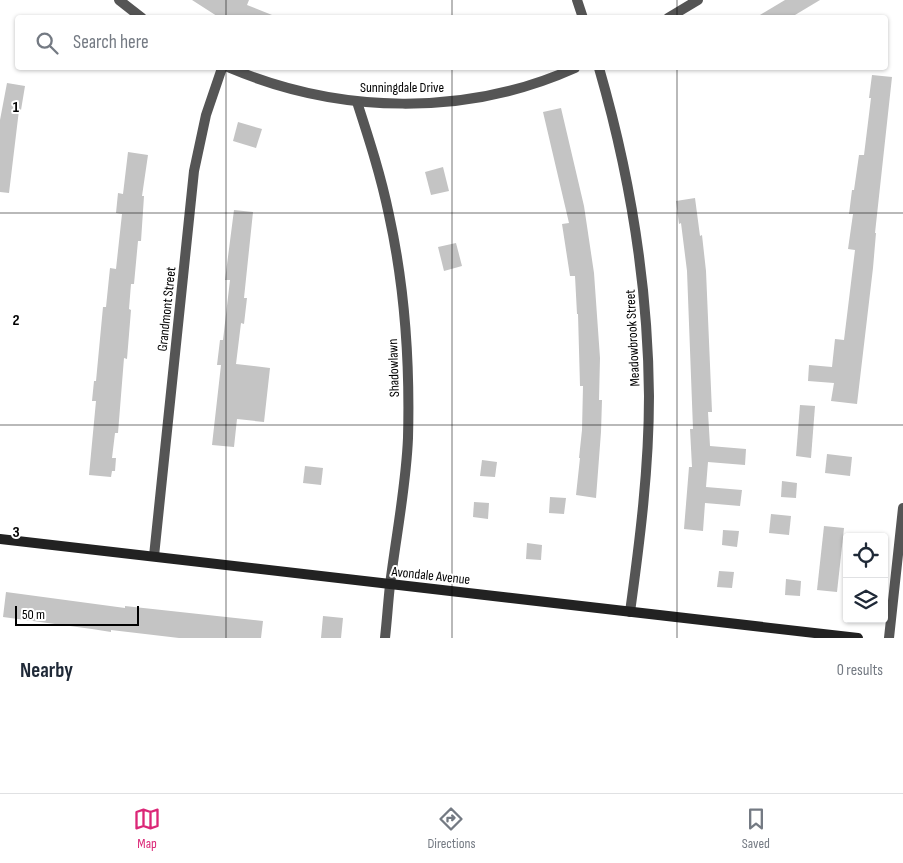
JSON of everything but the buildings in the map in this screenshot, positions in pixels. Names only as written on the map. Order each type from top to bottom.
[{"type":"street","points":[[119,0],[138,15]]},
{"type":"street","points":[[577,0],[582,15]]},
{"type":"street","points":[[673,15],[698,0]]},
{"type":"street","name":"Grandmont Street","points":[[154,556],[194,171],[206,115],[221,70]]},
{"type":"street","name":"Sunningdale Drive","points":[[235,70],[284,88],[320,96],[357,102],[394,104],[455,101],[510,90],[545,80],[570,70]]},
{"type":"street","name":"Meadowbrook Street","points":[[600,70],[614,121],[630,194],[641,267],[646,326],[649,397],[647,451],[640,540],[630,612]]},
{"type":"street","name":"Shadowlawn","points":[[357,102],[377,164],[389,216],[401,280],[406,333],[408,438],[404,490],[390,585],[385,638]]},
{"type":"street","points":[[889,638],[903,508]]},
{"type":"street","name":"Avondale Avenue","points":[[0,539],[858,638]]}]
